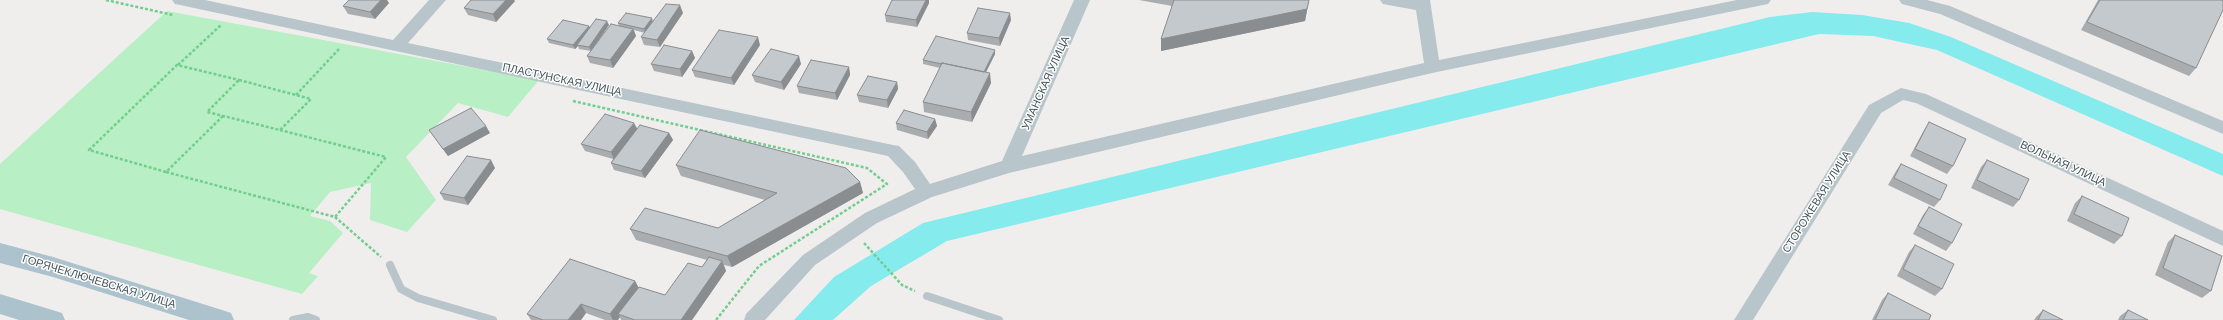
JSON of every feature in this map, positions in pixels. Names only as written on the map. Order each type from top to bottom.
[{"type":"main road","name":"ГОРЯЧЕКЛЮЧЕВСКАЯ УЛИЦА","points":[[0,253],[53,267],[222,320]]},
{"type":"main road","points":[[0,304],[53,320]]},
{"type":"street","name":"ПЛАСТУНСКАЯ УЛИЦА","points":[[180,0],[397,44],[893,152],[909,167],[926,192]]},
{"type":"street","points":[[397,44],[438,0]]},
{"type":"street","name":"УМАНСКАЯ УЛИЦА","points":[[1009,166],[1082,0]]},
{"type":"street","points":[[1388,0],[1422,3],[1432,67]]},
{"type":"street","points":[[753,320],[809,260],[871,218],[926,192],[1009,166],[1432,67],[1763,0]]},
{"type":"street","points":[[1906,0],[1924,2],[1945,10],[2223,128]]},
{"type":"street","name":"ВОЛЬНАЯ УЛИЦА","points":[[1901,94],[1920,98],[2223,239]]},
{"type":"street","name":"СТОРОЖЕВАЯ УЛИЦА","points":[[1743,320],[1876,109],[1901,94]]},
{"type":"lane","points":[[390,265],[401,289],[412,295],[493,320]]},
{"type":"lane","points":[[927,296],[998,320]]},
{"type":"lane","points":[[293,320],[308,317],[316,320]]},
{"type":"path","points":[[106,0],[181,17]]},
{"type":"path","points":[[214,24],[228,26]]},
{"type":"path","points":[[221,25],[177,65],[89,150],[334,217],[390,265]]},
{"type":"path","points":[[332,48],[346,50]]},
{"type":"path","points":[[296,95],[339,49]]},
{"type":"path","points":[[177,65],[311,98],[280,130]]},
{"type":"path","points":[[239,80],[207,112],[386,158],[334,217]]},
{"type":"path","points":[[570,100],[867,168],[887,184],[759,266],[716,320]]},
{"type":"path","points":[[166,172],[223,116]]},
{"type":"path","points":[[871,252],[902,285],[927,296]]},
{"type":"green space","points":[[167,11],[539,80],[508,117],[458,103],[406,157],[436,200],[407,232],[370,220],[371,183],[330,192],[310,216],[330,221],[343,233],[309,273],[318,276],[302,294],[0,209],[0,164]]},
{"type":"water","points":[[1812,12],[1862,15],[1909,23],[1951,37],[2223,154],[2223,176],[1937,50],[1873,36],[1819,34],[947,241],[871,286],[833,320],[794,320],[834,277],[923,223],[1770,17]]},
{"type":"building","points":[[349,0],[381,0],[370,12],[343,6]]},
{"type":"building","points":[[471,0],[506,0],[493,14],[464,8]]},
{"type":"building","points":[[892,0],[926,0],[916,20],[885,15]]},
{"type":"building","points":[[1174,0],[1309,0],[1307,9],[1161,39]]},
{"type":"building","points":[[2100,0],[2221,0],[2223,1],[2223,10],[2196,68],[2087,22]]},
{"type":"building","points":[[666,4],[680,5],[657,40],[641,37]]},
{"type":"building","points":[[978,8],[1010,13],[999,38],[967,33]]},
{"type":"building","points":[[626,13],[652,18],[644,29],[618,23]]},
{"type":"building","points":[[596,19],[607,21],[589,47],[577,45]]},
{"type":"building","points":[[563,20],[589,26],[573,45],[547,39]]},
{"type":"building","points":[[611,24],[633,29],[610,60],[587,56]]},
{"type":"building","points":[[719,30],[758,37],[731,78],[692,70]]},
{"type":"building","points":[[936,36],[995,50],[984,72],[923,60]]},
{"type":"building","points":[[664,45],[692,51],[680,69],[651,64]]},
{"type":"building","points":[[771,49],[799,56],[781,82],[752,75]]},
{"type":"building","points":[[811,60],[849,67],[835,93],[797,86]]},
{"type":"building","points":[[942,63],[990,73],[971,112],[923,102]]},
{"type":"building","points":[[868,76],[897,82],[887,100],[857,95]]},
{"type":"building","points":[[471,108],[486,126],[443,149],[429,130]]},
{"type":"building","points":[[904,110],[935,119],[927,132],[896,123]]},
{"type":"building","points":[[605,114],[634,123],[611,152],[581,144]]},
{"type":"building","points":[[1929,122],[1966,139],[1953,166],[1915,149]]},
{"type":"building","points":[[640,125],[669,133],[641,171],[611,163]]},
{"type":"building","points":[[700,130],[846,168],[860,182],[727,256],[630,229],[645,208],[718,228],[777,193],[676,165]]},
{"type":"building","points":[[467,156],[491,160],[464,198],[440,193]]},
{"type":"building","points":[[1987,160],[2029,179],[2019,200],[1977,180]]},
{"type":"building","points":[[1901,164],[1947,185],[1940,200],[1894,178]]},
{"type":"building","points":[[2082,196],[2129,218],[2122,236],[2074,214]]},
{"type":"building","points":[[1929,207],[1962,224],[1952,243],[1918,226]]},
{"type":"building","points":[[2175,235],[2222,256],[2211,291],[2163,268]]},
{"type":"building","points":[[1915,245],[1954,264],[1942,289],[1903,269]]},
{"type":"building","points":[[709,257],[722,261],[681,320],[635,320],[618,314],[639,287],[665,295],[688,263],[702,267]]},
{"type":"building","points":[[570,259],[635,281],[610,314],[581,304],[568,320],[543,320],[527,314]]},
{"type":"building","points":[[1888,293],[1931,315],[1929,320],[1875,320]]},
{"type":"building","points":[[2043,310],[2063,320],[2038,320]]},
{"type":"building","points":[[2128,310],[2148,320],[2123,320]]}]
